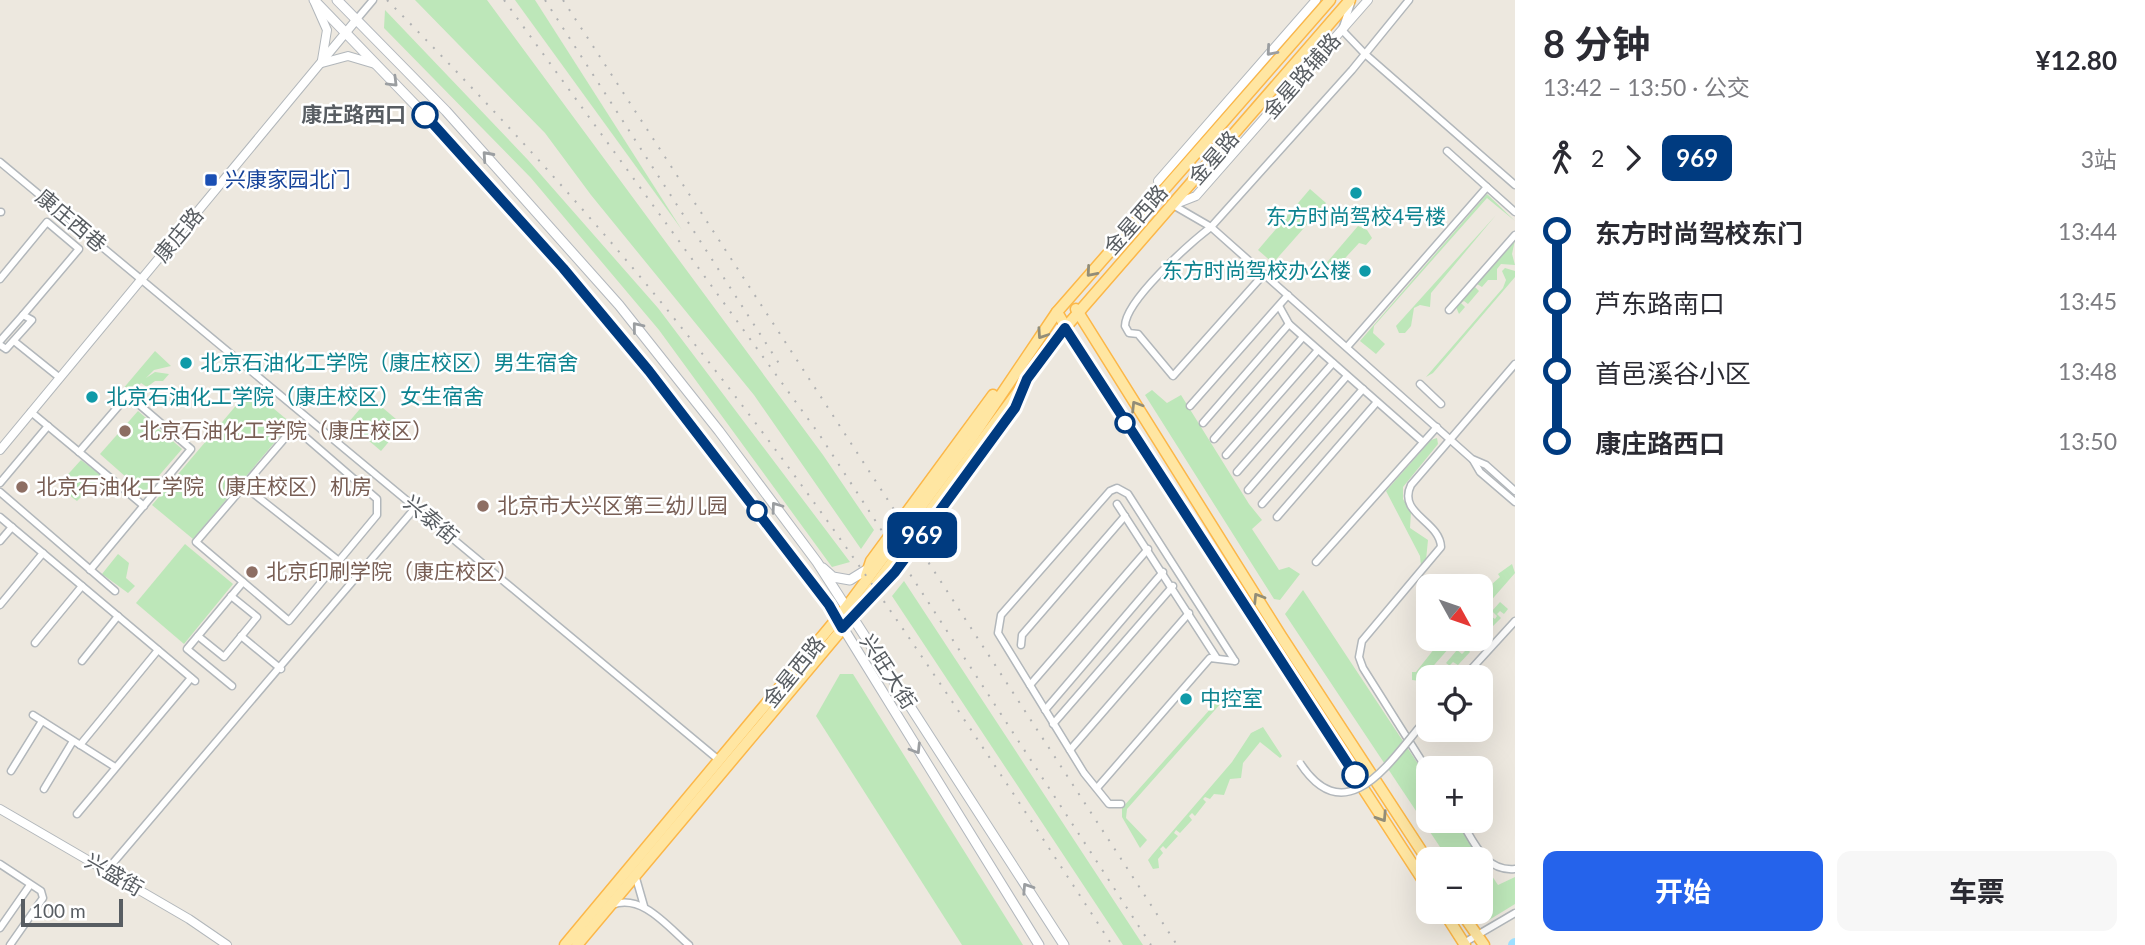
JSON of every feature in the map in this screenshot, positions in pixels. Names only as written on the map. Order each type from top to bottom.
[{"type":"main road","name":"兴旺大街","points":[[314,0],[425,115],[563,268],[649,371],[839,624],[1039,945]]},
{"type":"main road","name":"兴旺大街","points":[[337,0],[446,111],[619,305],[719,431],[817,562],[1063,945]]},
{"type":"main road","name":"金星西路","points":[[577,945],[848,613],[863,586],[1057,312],[1330,0]]},
{"type":"main road","name":"金星路","points":[[848,613],[895,572],[1015,408],[1027,379],[1065,328],[1351,0]]},
{"type":"main road","points":[[1069,298],[1418,847]]},
{"type":"main road","points":[[1057,312],[1416,870]]},
{"type":"main road","points":[[863,586],[871,561],[985,404],[1027,356]]},
{"type":"main road","points":[[1090,367],[1099,360],[1108,362]]},
{"type":"main road","points":[[817,562],[834,577],[850,580],[869,569],[889,552]]},
{"type":"main road","name":"金星西路","points":[[565,945],[839,624]]},
{"type":"main road","points":[[1451,924],[1463,944]]},
{"type":"main road","points":[[1469,924],[1480,941]]},
{"type":"street","points":[[314,0],[327,30],[322,63],[348,56],[375,64]]},
{"type":"street","points":[[357,19],[373,0]]},
{"type":"street","name":"金星路辅路","points":[[1158,181],[1316,0]]},
{"type":"street","points":[[1351,0],[1342,30],[1365,54],[1515,185]]},
{"type":"street","name":"金星路辅路","points":[[1173,205],[1196,196],[1368,0]]},
{"type":"street","points":[[1264,274],[1173,376],[1138,334],[1129,333],[1125,319],[1188,245],[1211,227],[1365,54],[1409,0]]},
{"type":"street","name":"康庄路","points":[[0,450],[357,19]]},
{"type":"street","points":[[1447,150],[1515,212]]},
{"type":"street","name":"康庄西巷","points":[[0,162],[141,280]]},
{"type":"street","points":[[1347,347],[1487,187]]},
{"type":"street","points":[[1173,205],[1211,227],[1472,458],[1486,465],[1515,491]]},
{"type":"street","points":[[0,279],[47,222],[79,249],[23,315],[0,343],[6,349],[32,320],[23,315]]},
{"type":"street","points":[[1449,310],[1515,235]]},
{"type":"street","name":"兴泰街","points":[[141,280],[720,761]]},
{"type":"street","points":[[1190,406],[1288,295]]},
{"type":"street","points":[[1279,306],[1289,324],[1423,442]]},
{"type":"street","points":[[1203,423],[1289,324]]},
{"type":"street","points":[[1214,439],[1303,337]]},
{"type":"street","points":[[14,341],[60,378]]},
{"type":"street","points":[[1226,455],[1318,350]]},
{"type":"street","points":[[1237,472],[1332,363]]},
{"type":"street","points":[[1419,756],[1363,668],[1359,652],[1362,641],[1441,547],[1438,534],[1409,504],[1407,492],[1515,364]]},
{"type":"street","points":[[1248,489],[1347,376]]},
{"type":"street","points":[[1420,384],[1441,404]]},
{"type":"street","points":[[1262,504],[1363,389]]},
{"type":"street","points":[[79,452],[128,395],[191,449],[90,570]]},
{"type":"street","points":[[1277,517],[1377,402]]},
{"type":"street","points":[[32,412],[144,506]]},
{"type":"street","points":[[0,483],[48,426]]},
{"type":"street","points":[[1316,562],[1437,427]]},
{"type":"street","points":[[290,432],[303,435],[377,499],[377,515],[339,561],[289,621],[196,542],[290,432]]},
{"type":"street","points":[[1472,458],[1480,472],[1515,502]]},
{"type":"street","points":[[244,486],[339,561]]},
{"type":"street","points":[[1097,788],[1210,658],[1235,661],[1128,494],[1117,488],[1103,496],[1001,615],[998,633],[1070,750],[1097,788],[1109,804],[1121,804]]},
{"type":"street","points":[[0,492],[115,591]]},
{"type":"street","points":[[1117,504],[1216,657]]},
{"type":"street","points":[[107,870],[281,669],[415,508]]},
{"type":"street","points":[[1021,645],[1022,635],[1125,516]]},
{"type":"street","points":[[0,517],[193,680],[77,814]]},
{"type":"street","points":[[0,541],[12,527]]},
{"type":"street","points":[[1030,685],[1148,549]]},
{"type":"street","points":[[0,605],[43,553]]},
{"type":"street","points":[[1045,710],[1163,572]]},
{"type":"street","points":[[232,686],[187,649],[243,582]]},
{"type":"street","points":[[35,643],[82,586]]},
{"type":"street","points":[[1053,723],[1172,586]]},
{"type":"street","points":[[198,636],[224,657],[257,617],[231,596]]},
{"type":"street","points":[[1070,750],[1189,613]]},
{"type":"street","points":[[82,661],[118,616]]},
{"type":"street","points":[[1477,665],[1515,621]]},
{"type":"street","points":[[1478,665],[1515,626]]},
{"type":"street","points":[[241,636],[281,669]]},
{"type":"street","points":[[44,789],[77,743],[158,650]]},
{"type":"street","points":[[33,715],[115,767]]},
{"type":"street","points":[[11,771],[42,721]]},
{"type":"street","points":[[1300,764],[1319,785],[1342,793],[1371,783],[1416,732]]},
{"type":"street","points":[[1390,762],[1416,735]]},
{"type":"street","name":"兴盛街","points":[[0,809],[107,870],[227,945]]},
{"type":"street","points":[[1469,833],[1488,862],[1498,867],[1515,869]]},
{"type":"street","points":[[0,864],[41,891],[43,898],[14,943]]},
{"type":"street","points":[[638,872],[635,881],[644,906]]},
{"type":"street","points":[[0,929],[30,885]]},
{"type":"street","points":[[608,907],[625,902],[644,906],[689,945]]},
{"type":"street","points":[[0,911],[8,917]]},
{"type":"street","points":[[1463,944],[1480,941],[1515,913]]},
{"type":"green space","points":[[415,0],[487,0],[823,455],[874,530],[861,549],[754,395],[591,195],[545,133]]},
{"type":"green space","points":[[515,0],[535,0],[682,230]]},
{"type":"green space","points":[[385,10],[528,160],[658,308],[850,562],[832,567],[659,330],[531,178],[384,28]]},
{"type":"green space","points":[[1310,189],[1326,203],[1273,263],[1258,250]]},
{"type":"green space","points":[[1487,194],[1515,221],[1487,198],[1374,326],[1373,333],[1385,344],[1376,354],[1360,341]]},
{"type":"green space","points":[[1496,215],[1431,293],[1430,307],[1420,305],[1414,308],[1411,326],[1405,333],[1399,333],[1396,326]]},
{"type":"green space","points":[[1358,226],[1367,230],[1372,238],[1366,245],[1359,243],[1336,268],[1339,275],[1335,277],[1323,267]]},
{"type":"green space","points":[[1515,240],[1512,254],[1515,265],[1501,264],[1497,269],[1497,280],[1488,280],[1482,287],[1477,284],[1475,287],[1479,291],[1468,304],[1464,301],[1461,303],[1465,307],[1459,314],[1456,307]]},
{"type":"green space","points":[[1505,268],[1515,271],[1515,277],[1433,373],[1426,377],[1503,288],[1506,280],[1502,271]]},
{"type":"green space","points":[[155,351],[171,366],[154,370],[146,378],[155,372],[169,374],[163,381],[155,381],[147,387],[141,383],[134,392],[122,390]]},
{"type":"green space","points":[[250,389],[291,423],[193,539],[152,505]]},
{"type":"green space","points":[[1152,390],[1167,403],[1181,395],[1249,504],[1262,520],[1252,529],[1279,570],[1289,567],[1300,574],[1280,600],[1274,599],[1145,395]]},
{"type":"green space","points":[[370,397],[403,425],[381,451],[348,423]]},
{"type":"green space","points":[[138,411],[182,449],[144,493],[100,454]]},
{"type":"green space","points":[[1437,438],[1438,444],[1403,487],[1403,499],[1411,512],[1410,528],[1428,540],[1426,560],[1421,566],[1420,556],[1386,491],[1431,440]]},
{"type":"green space","points":[[81,460],[102,476],[77,501],[62,490],[61,482]]},
{"type":"green space","points":[[185,544],[233,584],[184,644],[136,603]]},
{"type":"green space","points":[[118,554],[129,563],[126,578],[135,586],[128,593],[102,574]]},
{"type":"green space","points":[[1512,564],[1515,573],[1493,598],[1493,583],[1500,577],[1498,574]]},
{"type":"green space","points":[[904,581],[1143,945],[1123,945],[892,596]]},
{"type":"green space","points":[[1303,590],[1416,761],[1416,811],[1285,614]]},
{"type":"green space","points":[[1500,602],[1508,609],[1504,614],[1500,611],[1497,614],[1501,618],[1493,626],[1493,618],[1497,616],[1493,610]]},
{"type":"green space","points":[[1433,651],[1446,651],[1434,665],[1422,665]]},
{"type":"green space","points":[[1456,651],[1462,654],[1465,651],[1470,652],[1458,665],[1453,662],[1450,665],[1446,663]]},
{"type":"green space","points":[[1412,672],[1416,672],[1416,680],[1412,680]]},
{"type":"green space","points":[[840,674],[853,674],[1023,945],[962,945],[816,716]]},
{"type":"green space","points":[[1229,688],[1232,689],[1230,693],[1127,809],[1126,818],[1147,840],[1140,848],[1122,817],[1122,808]]},
{"type":"green space","points":[[1263,727],[1282,756],[1280,758],[1260,742],[1243,763],[1241,778],[1230,779],[1224,795],[1214,794],[1210,799],[1203,799],[1206,802],[1195,816],[1192,813],[1189,816],[1192,820],[1180,833],[1176,830],[1174,833],[1178,836],[1166,849],[1163,846],[1160,849],[1163,853],[1158,859],[1159,868],[1153,869],[1148,860],[1232,762],[1251,733]]},
{"type":"green space","points":[[1431,833],[1463,833],[1472,847],[1440,847]]},
{"type":"green space","points":[[1515,877],[1515,904],[1493,918],[1493,878],[1498,885]]},
{"type":"railway","points":[[387,0],[549,172],[706,358],[828,521],[944,689],[1112,945]]},
{"type":"railway","points":[[504,0],[819,434],[1151,945]]},
{"type":"railway","points":[[545,0],[780,365]]},
{"type":"railway","points":[[563,0],[1177,945]]},
{"type":"bus line","name":"969","points":[[425,115],[563,268],[649,371],[829,605],[842,628],[895,572],[1015,408],[1027,379],[1065,328],[1355,775]]},
{"type":"place","name":"康庄路西口","points":[[425,115]]},
{"type":"place","name":"兴康家园北门","points":[[211,180]]},
{"type":"place","name":"东方时尚驾校4号楼","points":[[1356,193]]},
{"type":"place","name":"东方时尚驾校办公楼","points":[[1365,271]]},
{"type":"place","name":"北京石油化工学院（康庄校区）男生宿舍","points":[[186,363]]},
{"type":"place","name":"北京石油化工学院（康庄校区）女生宿舍","points":[[92,397]]},
{"type":"place","name":"北京石油化工学院（康庄校区）","points":[[125,431]]},
{"type":"place","name":"北京石油化工学院（康庄校区）机房","points":[[22,487]]},
{"type":"place","name":"北京市大兴区第三幼儿园","points":[[483,506]]},
{"type":"place","name":"北京印刷学院（康庄校区）","points":[[252,572]]},
{"type":"place","name":"中控室","points":[[1186,699]]}]
